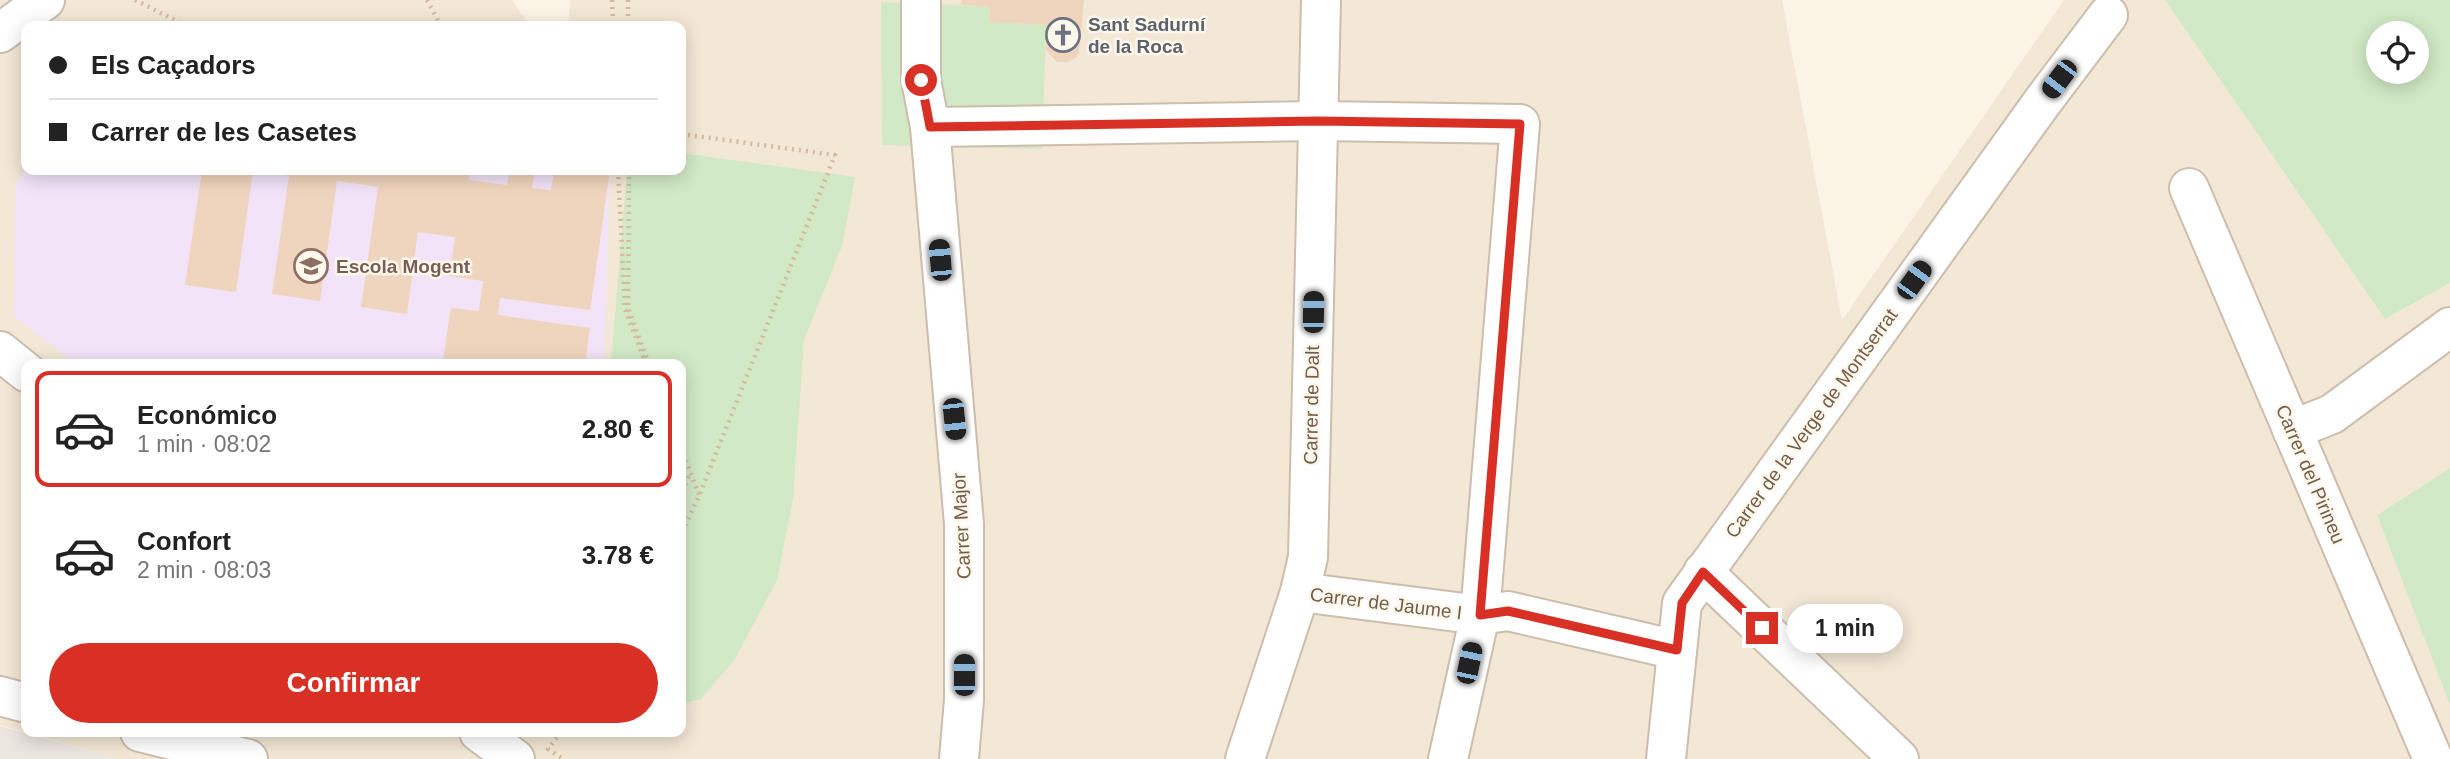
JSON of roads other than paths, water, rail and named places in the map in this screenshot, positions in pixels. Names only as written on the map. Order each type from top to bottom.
[{"type":"street","points":[[0,33],[44,0]]},
{"type":"street","name":"Carrer Major","points":[[921,0],[921,80],[930,127],[964,524],[964,700],[959,759]]},
{"type":"street","name":"Carrer de Dalt","points":[[1245,759],[1300,592],[1308,557],[1321,0]]},
{"type":"street","name":"Carrer de la Verge de Montserrat","points":[[1666,759],[1682,603],[2043,101],[2108,15]]},
{"type":"street","points":[[930,127],[1318,121],[1520,124],[1480,615],[1448,759]]},
{"type":"street","name":"Carrer del Pirineu","points":[[2189,188],[2433,759]]},
{"type":"street","points":[[2292,430],[2332,414],[2450,327]]},
{"type":"street","points":[[0,351],[21,368]]},
{"type":"street","points":[[1703,572],[1899,759]]},
{"type":"street","name":"Carrer de Jaume I","points":[[1300,592],[1480,615],[1508,611],[1677,650]]},
{"type":"street","points":[[0,696],[21,701]]},
{"type":"street","points":[[486,737],[515,759]]},
{"type":"street","points":[[145,741],[248,759]]},
{"type":"place","name":"Sant Sadurní de la Roca","points":[[1063,35]]},
{"type":"place","name":"Escola Mogent","points":[[311,266]]}]
